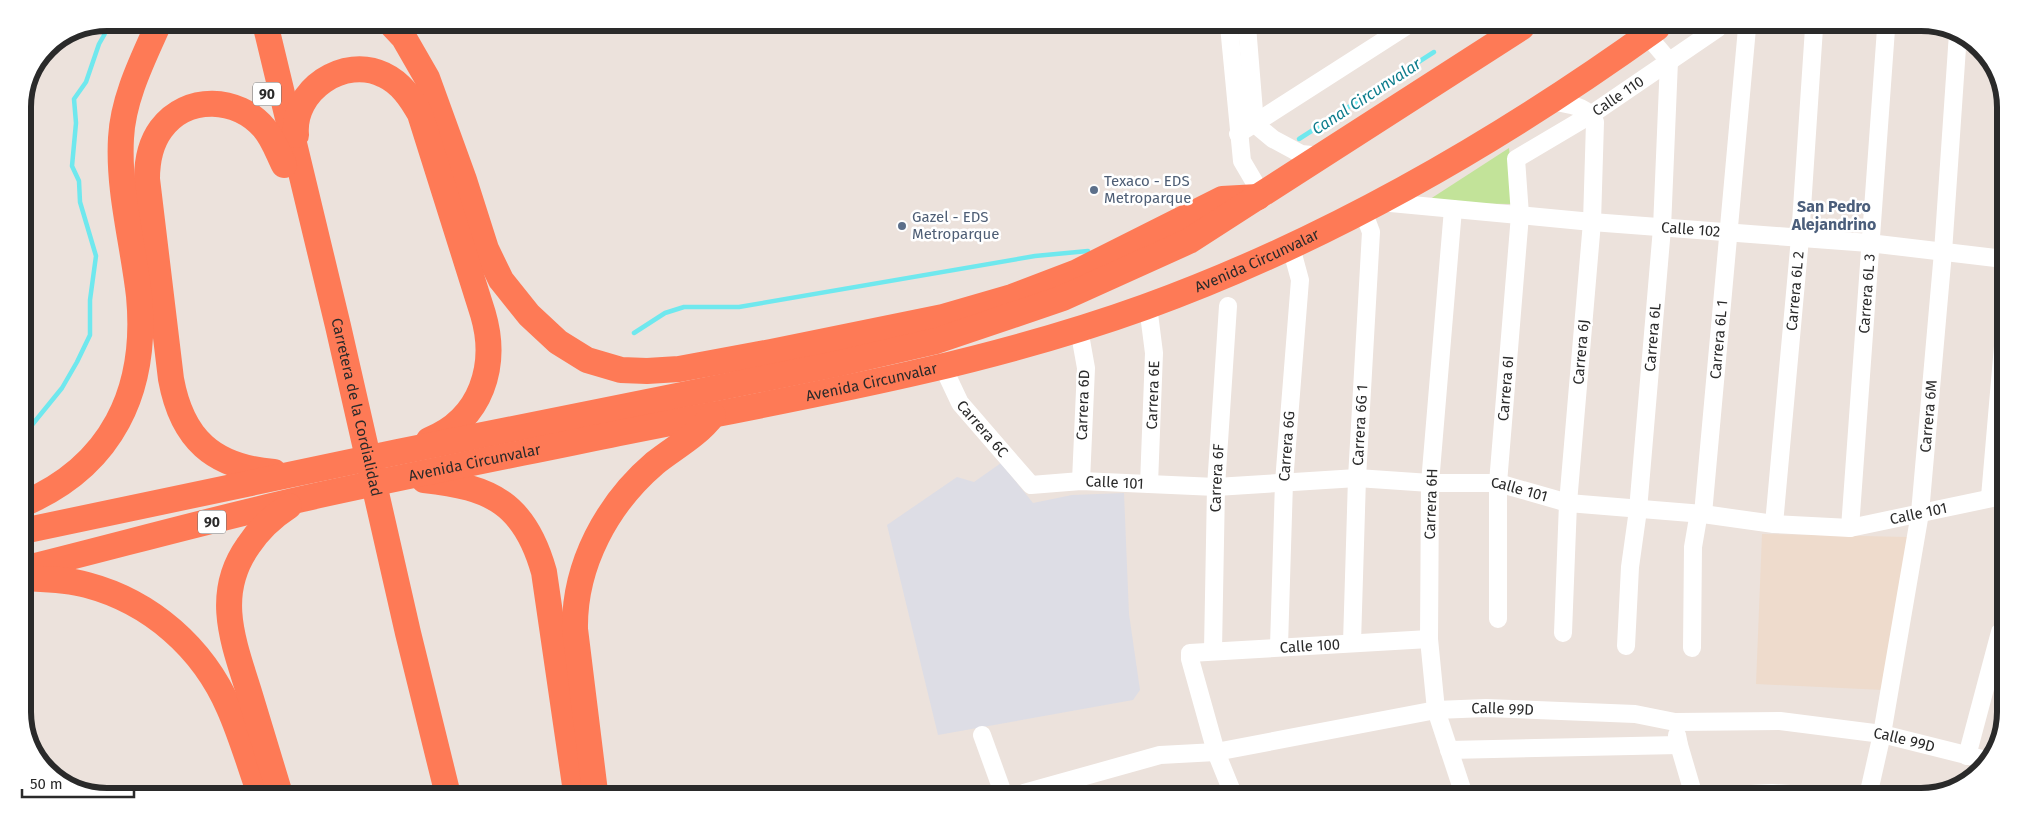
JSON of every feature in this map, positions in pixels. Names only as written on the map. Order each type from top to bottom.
[{"type":"highway","points":[[31,500],[60,486],[92,459],[117,424],[130,392],[137,364],[140,322],[138,294],[121,176],[121,134],[131,91],[156,31]]},
{"type":"highway","name":"Carretera de la Cordialidad","points":[[251,31],[291,163]]},
{"type":"highway","name":"Carretera de la Cordialidad","points":[[266,31],[291,163],[400,635],[430,788]]},
{"type":"highway","points":[[397,31],[413,51],[432,90],[486,249],[495,269],[516,301],[539,326],[558,342],[582,357],[600,365],[621,370],[679,369],[760,354],[942,316],[1012,297],[1075,273],[1222,199],[1260,196]]},
{"type":"highway","name":"Avenida Circunvalar","points":[[31,529],[398,452],[836,364],[936,341],[1063,298],[1189,241],[1516,31]]},
{"type":"highway","name":"Avenida Circunvalar","points":[[31,567],[299,500],[943,367],[1080,329],[1148,306],[1291,247],[1371,206],[1552,102],[1652,31]]},
{"type":"highway","points":[[291,163],[297,114],[312,89],[319,83],[338,74],[347,71],[366,70],[383,75],[402,88],[420,114],[485,319],[488,336],[488,360],[481,394],[468,414],[434,438],[398,452]]},
{"type":"highway","points":[[291,163],[264,127],[248,114],[231,105],[204,104],[183,110],[162,128],[148,156],[147,179],[171,379],[174,395],[183,419],[190,431],[206,448],[234,465],[260,471],[302,473]]},
{"type":"highway","points":[[688,393],[760,354],[836,364]]},
{"type":"highway","points":[[595,788],[575,629],[576,607],[582,575],[597,536],[620,499],[641,476],[665,455],[692,438],[713,415]]},
{"type":"highway","points":[[401,478],[454,484],[494,496],[512,510],[529,534],[544,572],[575,788]]},
{"type":"highway","points":[[278,788],[234,644],[229,615],[229,595],[234,570],[252,540],[269,521],[299,500]]},
{"type":"highway","points":[[31,579],[73,582],[99,588],[136,605],[179,635],[198,655],[222,692],[258,788]]},
{"type":"highway","name":"Carretera de la Cordialidad","points":[[400,635],[446,788]]},
{"type":"street","points":[[1229,31],[1242,161],[1260,196]]},
{"type":"street","points":[[1247,31],[1256,124],[1273,139],[1301,154],[1322,156]]},
{"type":"street","points":[[1238,134],[1399,31]]},
{"type":"street","points":[[1652,31],[1669,61]]},
{"type":"street","name":"Calle 110","points":[[1516,158],[1592,114],[1714,31]]},
{"type":"street","name":"Carrera 6L 1","points":[[1692,648],[1693,547],[1698,518],[1703,514],[1730,233],[1747,31]]},
{"type":"street","name":"Carrera 6L 2","points":[[1774,524],[1800,238],[1814,31]]},
{"type":"street","name":"Carrera 6L 3","points":[[1850,528],[1886,31]]},
{"type":"street","name":"Carrera 6M","points":[[1870,788],[1882,734],[1920,513],[1943,252],[1957,41]]},
{"type":"street","name":"Carrera 6L","points":[[1626,646],[1630,568],[1638,510],[1662,228],[1669,61]]},
{"type":"street","points":[[1552,102],[1586,109],[1592,114]]},
{"type":"street","name":"Carrera 6J","points":[[1563,633],[1568,503],[1592,222],[1595,122],[1592,114]]},
{"type":"street","name":"Carrera 6I","points":[[1498,618],[1498,483],[1520,215],[1516,158]]},
{"type":"street","name":"Calle 102","points":[[1371,206],[1453,209],[1662,228],[1870,243],[1997,258]]},
{"type":"street","name":"Carrera 6G 1","points":[[1352,642],[1357,478],[1371,206]]},
{"type":"street","name":"Carrera 6H","points":[[1453,209],[1430,483],[1429,639],[1436,710],[1462,788]]},
{"type":"street","name":"Carrera 6G","points":[[1279,646],[1284,482],[1300,280],[1291,247]]},
{"type":"street","name":"Carrera 6E","points":[[1148,306],[1154,353],[1149,484]]},
{"type":"street","name":"Carrera 6F","points":[[1213,650],[1216,487],[1228,306]]},
{"type":"street","name":"Carrera 6D","points":[[1080,329],[1086,368],[1081,481]]},
{"type":"street","name":"Carrera 6C","points":[[943,367],[960,403],[1031,485]]},
{"type":"street","points":[[1996,497],[1997,475]]},
{"type":"street","name":"Calle 101","points":[[1031,485],[1081,481],[1216,487],[1357,478],[1430,483],[1498,483],[1568,503],[1703,514],[1774,524],[1850,528],[1996,497]]},
{"type":"street","name":"Calle 100","points":[[1216,752],[1190,659],[1190,652],[1429,639]]},
{"type":"street","points":[[1967,756],[1997,643]]},
{"type":"street","name":"Calle 99D","points":[[1042,788],[1160,755],[1216,752],[1436,710],[1540,709],[1635,714],[1675,722],[1780,721],[1882,734],[1980,759]]},
{"type":"street","points":[[1675,722],[1678,745],[1691,788]]},
{"type":"street","points":[[982,735],[1001,788]]},
{"type":"street","points":[[1449,750],[1678,745]]},
{"type":"street","points":[[1216,752],[1231,788]]},
{"type":"shaded area","points":[[1001,463],[1033,503],[1072,495],[1124,493],[1129,614],[1140,690],[1133,700],[938,735],[887,525],[957,477],[974,482]]},
{"type":"shaded area","points":[[1762,534],[1909,537],[1883,690],[1756,684]]},
{"type":"green space","points":[[1509,148],[1515,204],[1424,203]]},
{"type":"waterway","points":[[31,426],[62,388],[90,335],[90,300],[96,256],[80,202],[79,181],[72,166],[76,123],[74,99],[86,82],[99,44],[106,31]]},
{"type":"waterway","name":"Canal Circunvalar","points":[[1299,139],[1434,52]]},
{"type":"waterway","points":[[634,333],[665,313],[684,307],[739,307],[1035,256],[1088,251]]},
{"type":"place","name":"Texaco - EDS Metroparque","points":[[1094,190]]},
{"type":"place","name":"Gazel - EDS Metroparque","points":[[902,226]]},
{"type":"district","name":"San Pedro Alejandrino","points":[[1834,215]]}]
